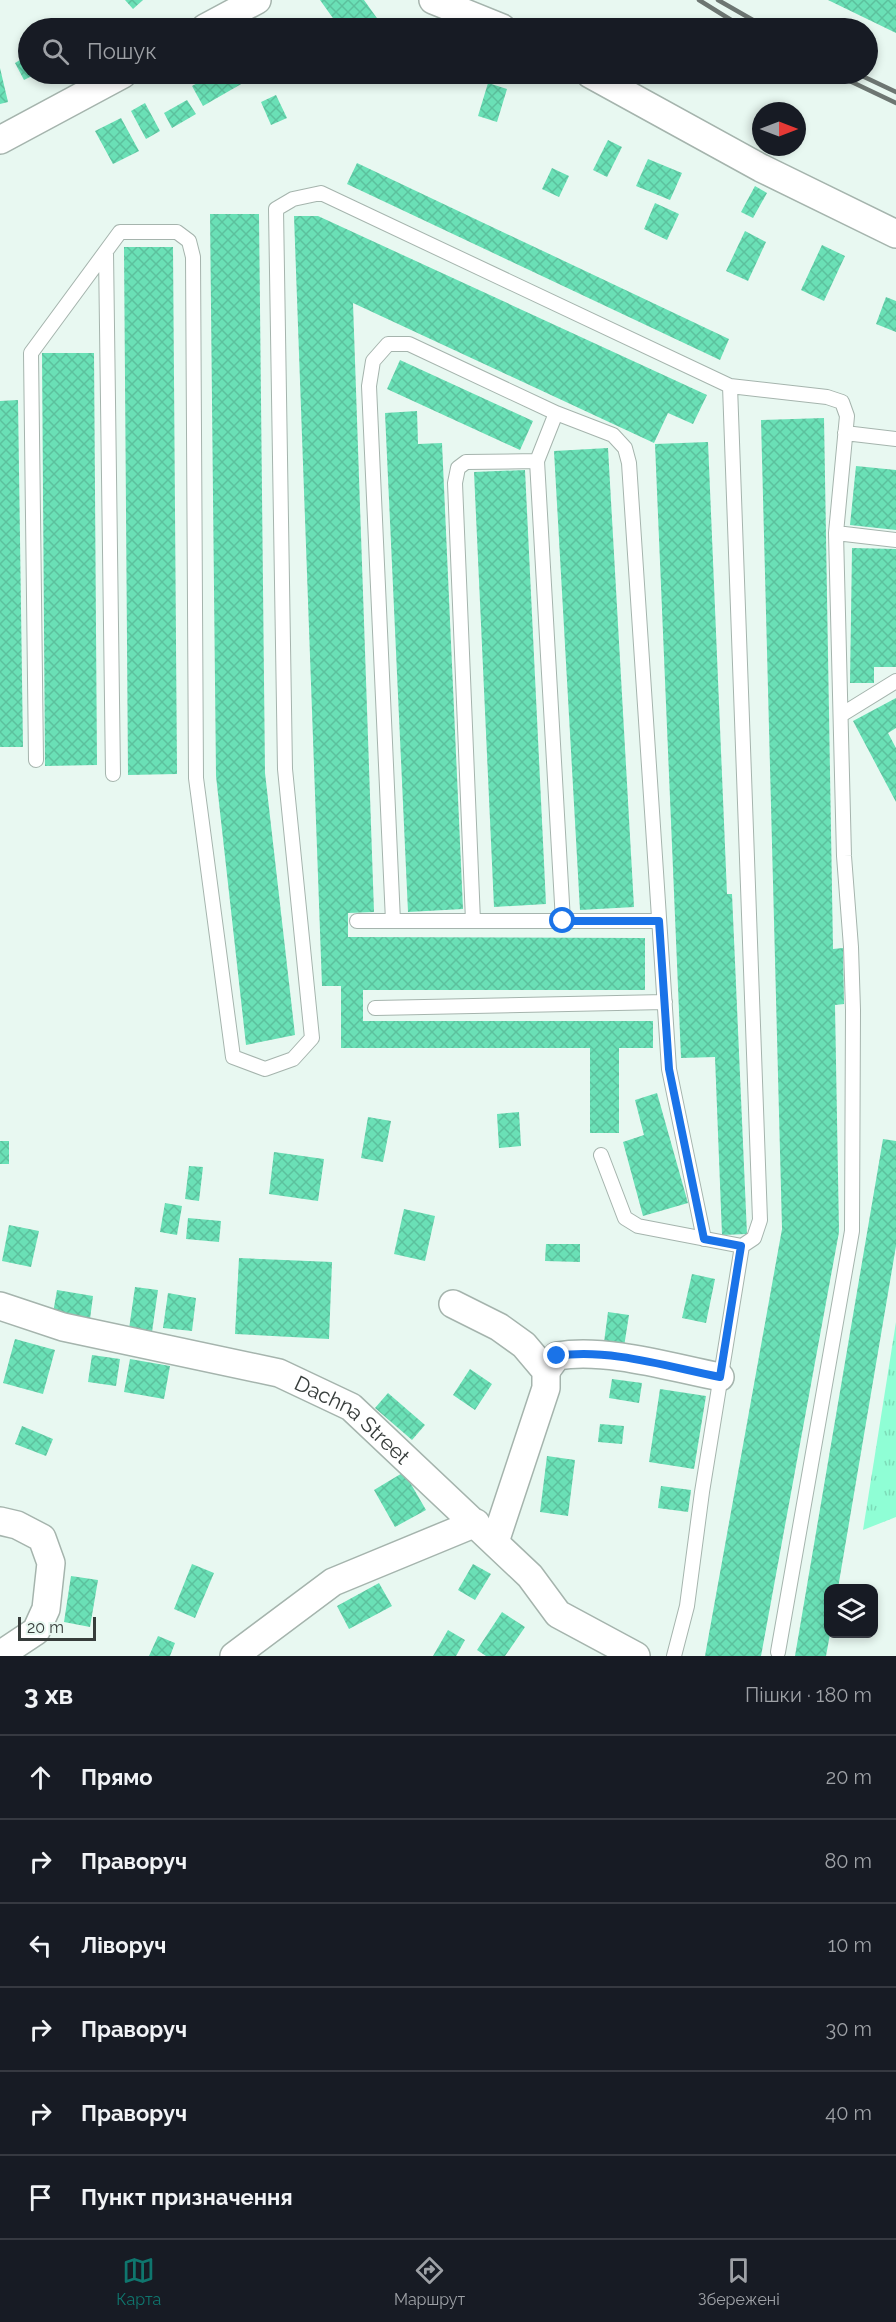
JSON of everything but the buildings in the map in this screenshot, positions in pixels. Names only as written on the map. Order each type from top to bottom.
[{"type":"street","points":[[224,18],[257,0]]},
{"type":"street","points":[[433,0],[477,18]]},
{"type":"street","points":[[0,140],[104,84]]},
{"type":"street","points":[[608,84],[761,168],[896,234]]},
{"type":"street","points":[[453,1304],[499,1327],[524,1346],[546,1371]]},
{"type":"street","name":"Dachna Street","points":[[0,1306],[63,1327],[279,1373],[351,1407],[530,1576],[558,1614],[636,1656]]},
{"type":"street","points":[[234,1656],[333,1582],[486,1533],[546,1388],[546,1371],[557,1356],[606,1355],[720,1377]]},
{"type":"street","points":[[0,1521],[17,1525],[42,1538],[51,1563],[46,1610],[36,1631],[0,1655]]},
{"type":"lane","points":[[36,760],[31,353],[120,232],[177,232],[189,241],[193,257],[196,778],[234,1057],[265,1069],[293,1059],[312,1038],[285,769],[276,209],[292,199],[321,193],[730,386],[827,397],[842,402],[847,416],[836,533],[844,856],[852,947],[852,1231],[778,1653]]},
{"type":"lane","points":[[106,252],[113,774]]},
{"type":"lane","points":[[393,921],[369,386],[373,361],[388,344],[410,344],[556,413],[613,435],[625,448],[628,463],[669,1069],[704,1239]]},
{"type":"lane","points":[[601,1155],[625,1218],[638,1226],[741,1246],[754,1238],[760,1220],[730,386]]},
{"type":"lane","points":[[556,413],[537,461],[563,921]]},
{"type":"lane","points":[[845,433],[896,439]]},
{"type":"lane","points":[[473,921],[455,483],[458,468],[466,462],[537,461]]},
{"type":"lane","points":[[836,533],[896,540]]},
{"type":"lane","points":[[841,715],[896,681]]},
{"type":"lane","points":[[357,921],[659,921]]},
{"type":"lane","points":[[375,1008],[665,1002]]},
{"type":"lane","points":[[674,1656],[687,1606],[702,1492],[741,1246]]},
{"type":"green space","points":[[896,1322],[896,1517],[863,1530]]},
{"type":"railway","points":[[699,0],[728,18]]},
{"type":"railway","points":[[718,0],[750,18]]},
{"type":"railway","points":[[878,83],[896,92]]},
{"type":"railway","points":[[856,84],[896,103]]},
{"type":"route","points":[[557,1356],[606,1355],[720,1377],[741,1246],[704,1239],[669,1069],[659,921],[563,921]]}]
